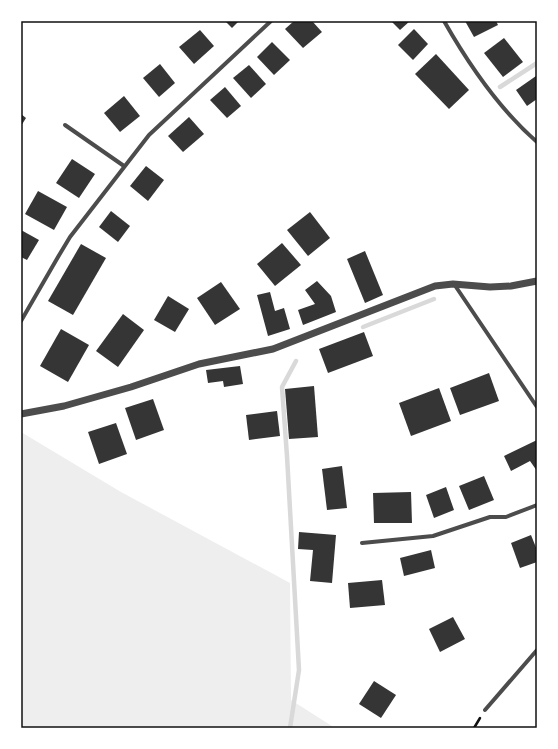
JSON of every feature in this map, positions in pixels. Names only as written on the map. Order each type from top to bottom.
[{"type":"street","points":[[21,321],[70,237],[149,135],[271,21]]},
{"type":"street","points":[[444,21],[463,55],[489,91],[508,113],[537,142]]},
{"type":"street","points":[[65,125],[124,166]]},
{"type":"street","points":[[21,414],[79,402],[131,387],[198,364],[273,348],[435,286],[453,284],[490,287],[511,286],[537,281]]},
{"type":"street","points":[[453,284],[537,407]]},
{"type":"street","points":[[362,543],[433,536],[490,517],[506,517],[537,505]]},
{"type":"street","points":[[485,710],[537,650]]},
{"type":"shaded area","points":[[21,432],[121,492],[290,583],[291,700],[335,728],[21,728]]},
{"type":"building","points":[[225,21],[239,21],[232,28]]},
{"type":"building","points":[[294,21],[312,21],[322,32],[303,48],[285,29]]},
{"type":"building","points":[[391,21],[410,21],[400,30]]},
{"type":"building","points":[[465,21],[496,21],[498,25],[474,37]]},
{"type":"building","points":[[414,29],[428,44],[413,60],[398,45]]},
{"type":"building","points":[[200,30],[214,46],[194,64],[179,47]]},
{"type":"building","points":[[504,38],[523,62],[503,77],[484,53]]},
{"type":"building","points":[[272,42],[290,60],[274,75],[257,57]]},
{"type":"building","points":[[436,54],[469,90],[449,109],[415,74]]},
{"type":"building","points":[[160,64],[175,83],[159,97],[143,78]]},
{"type":"building","points":[[249,65],[266,84],[251,98],[233,78]]},
{"type":"building","points":[[536,76],[537,99],[527,106],[516,90]]},
{"type":"building","points":[[225,87],[241,106],[227,118],[210,100]]},
{"type":"building","points":[[124,96],[140,116],[120,132],[104,113]]},
{"type":"building","points":[[21,114],[26,118],[21,126]]},
{"type":"building","points":[[189,117],[204,134],[183,152],[168,136]]},
{"type":"building","points":[[72,159],[95,174],[79,198],[56,183]]},
{"type":"building","points":[[146,166],[164,180],[148,201],[130,186]]},
{"type":"building","points":[[38,191],[67,207],[54,230],[25,214]]},
{"type":"building","points":[[111,211],[130,226],[118,242],[99,227]]},
{"type":"building","points":[[310,212],[330,238],[308,256],[287,230]]},
{"type":"building","points":[[21,230],[39,240],[27,260],[21,257]]},
{"type":"building","points":[[282,243],[301,265],[275,286],[257,264]]},
{"type":"building","points":[[81,244],[106,258],[73,315],[48,301]]},
{"type":"building","points":[[365,251],[383,295],[365,303],[347,259]]},
{"type":"building","points":[[317,281],[331,296],[336,312],[303,325],[298,310],[315,304],[305,290]]},
{"type":"building","points":[[221,282],[240,309],[215,325],[197,298]]},
{"type":"building","points":[[270,292],[275,311],[284,308],[290,329],[268,336],[257,295]]},
{"type":"building","points":[[168,296],[189,309],[175,332],[154,320]]},
{"type":"building","points":[[123,314],[144,330],[118,367],[96,351]]},
{"type":"building","points":[[61,329],[89,345],[68,382],[40,366]]},
{"type":"building","points":[[364,332],[373,356],[328,373],[319,349]]},
{"type":"building","points":[[240,366],[243,384],[224,387],[223,381],[208,383],[206,370]]},
{"type":"building","points":[[489,373],[499,401],[460,415],[450,388]]},
{"type":"building","points":[[314,386],[318,437],[289,439],[285,389]]},
{"type":"building","points":[[439,388],[451,421],[411,436],[399,403]]},
{"type":"building","points":[[153,399],[164,430],[136,440],[125,408]]},
{"type":"building","points":[[277,411],[280,436],[249,440],[246,415]]},
{"type":"building","points":[[116,423],[127,454],[99,464],[88,432]]},
{"type":"building","points":[[537,440],[537,471],[530,461],[511,471],[504,456]]},
{"type":"building","points":[[342,466],[347,508],[327,510],[322,469]]},
{"type":"building","points":[[484,476],[494,500],[469,510],[459,486]]},
{"type":"building","points":[[446,487],[454,510],[434,518],[426,495]]},
{"type":"building","points":[[411,492],[412,523],[374,523],[373,493]]},
{"type":"building","points":[[299,532],[336,535],[332,583],[310,581],[313,550],[298,549]]},
{"type":"building","points":[[531,535],[537,550],[537,562],[520,568],[511,543]]},
{"type":"building","points":[[431,550],[435,568],[404,576],[400,558]]},
{"type":"building","points":[[382,580],[385,605],[350,608],[348,583]]},
{"type":"building","points":[[453,617],[465,639],[440,652],[429,629]]},
{"type":"building","points":[[374,681],[396,695],[381,718],[359,704]]},
{"type":"waterway","points":[[500,87],[537,63]]},
{"type":"waterway","points":[[363,327],[434,299]]},
{"type":"waterway","points":[[290,728],[299,670],[282,387],[296,361]]}]
